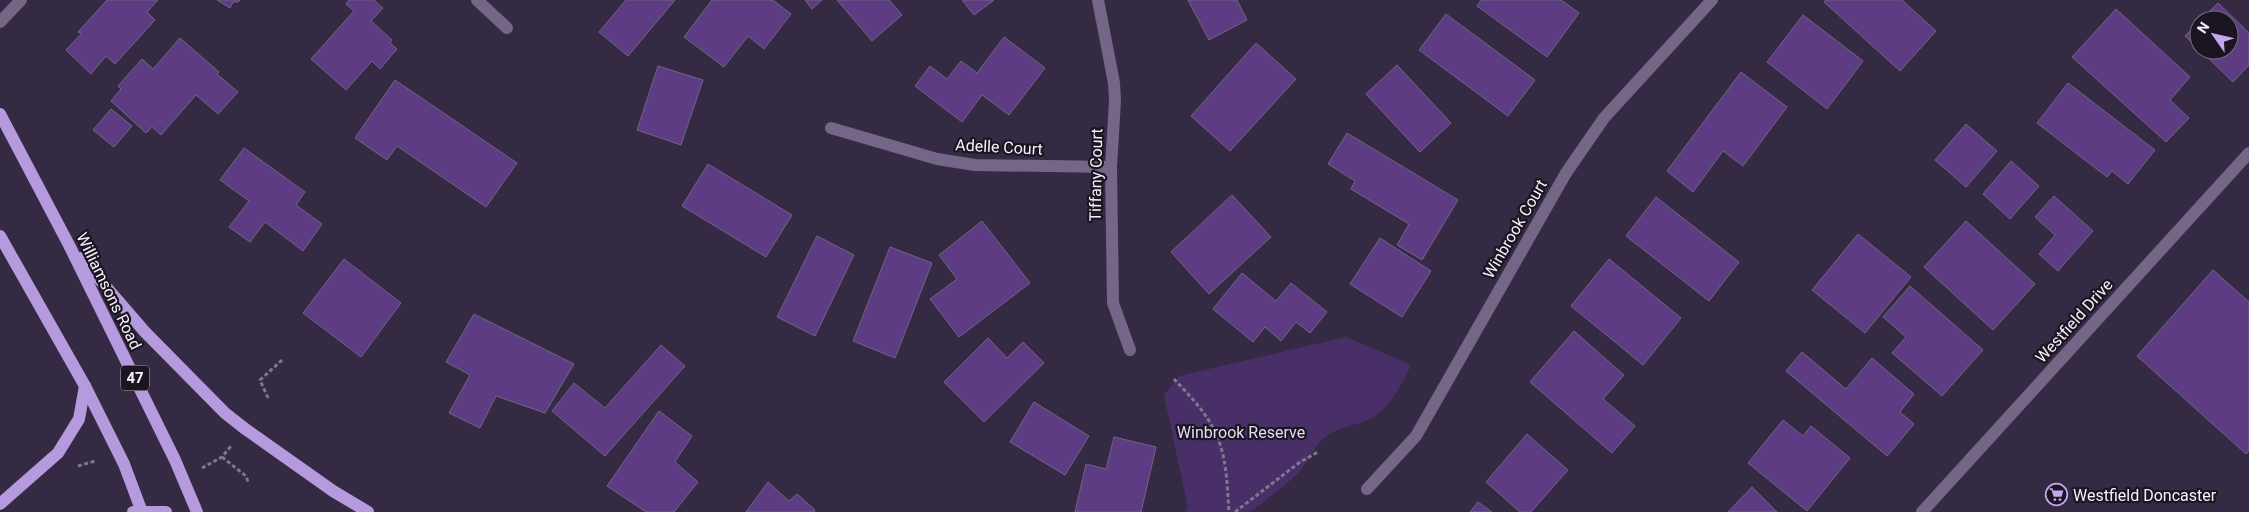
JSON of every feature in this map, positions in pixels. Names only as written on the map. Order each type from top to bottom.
[{"type":"main road","name":"Williamsons Road","points":[[0,114],[69,245],[175,460],[197,512]]},
{"type":"main road","points":[[0,236],[85,386],[124,464],[139,512],[166,512]]},
{"type":"main road","points":[[69,245],[146,332],[225,413],[333,491],[368,512]]},
{"type":"main road","points":[[0,504],[58,453],[79,420],[85,386]]},
{"type":"street","points":[[477,0],[507,28]]},
{"type":"street","name":"Tiffany Court","points":[[1098,0],[1114,83],[1115,101],[1111,167],[1113,303],[1130,350]]},
{"type":"street","name":"Winbrook Court","points":[[1367,489],[1416,436],[1566,173],[1604,118],[1712,0]]},
{"type":"street","points":[[0,22],[14,3]]},
{"type":"street","name":"Adelle Court","points":[[830,128],[937,159],[975,165],[1111,167]]},
{"type":"street","name":"Westfield Drive","points":[[1922,512],[2249,153]]},
{"type":"path","points":[[268,398],[260,380],[282,360]]},
{"type":"path","points":[[1174,379],[1213,427],[1221,445],[1227,480],[1229,512]]},
{"type":"path","points":[[199,470],[222,457],[231,446]]},
{"type":"path","points":[[1235,512],[1300,462],[1318,452]]},
{"type":"path","points":[[222,457],[246,476],[248,482]]},
{"type":"green space","name":"Winbrook Reserve","points":[[1346,337],[1411,365],[1399,388],[1384,409],[1370,419],[1337,430],[1323,439],[1299,472],[1287,484],[1251,512],[1185,512],[1188,508],[1164,395],[1179,376]]},
{"type":"building","points":[[107,0],[158,0],[147,12],[155,20],[115,64],[106,56],[91,74],[66,50],[81,34],[78,32]]},
{"type":"building","points":[[217,0],[240,0],[233,2],[230,8]]},
{"type":"building","points":[[349,0],[374,0],[383,8],[371,21],[392,40],[390,43],[397,49],[380,69],[372,61],[346,90],[311,59],[354,11],[346,4]]},
{"type":"building","points":[[626,0],[675,0],[628,56],[599,32]]},
{"type":"building","points":[[712,0],[773,0],[791,14],[764,49],[748,36],[724,67],[684,37]]},
{"type":"building","points":[[805,0],[822,0],[812,9]]},
{"type":"building","points":[[837,0],[889,0],[902,15],[872,41]]},
{"type":"building","points":[[962,0],[994,0],[974,15]]},
{"type":"building","points":[[1188,0],[1237,0],[1247,20],[1209,40]]},
{"type":"building","points":[[1481,0],[1561,0],[1579,13],[1547,57],[1477,6]]},
{"type":"building","points":[[1826,0],[1902,0],[1936,31],[1900,71],[1824,2]]},
{"type":"building","points":[[2218,3],[2225,10],[2211,10]]},
{"type":"building","points":[[2116,9],[2190,77],[2170,100],[2189,118],[2166,142],[2072,57]]},
{"type":"building","points":[[1446,14],[1535,80],[1508,116],[1419,50]]},
{"type":"building","points":[[1803,15],[1863,61],[1827,109],[1767,62]]},
{"type":"building","points":[[2239,23],[2249,33],[2249,65],[2233,82],[2210,60],[2239,60]]},
{"type":"building","points":[[1004,37],[1045,68],[1009,115],[982,95],[962,122],[915,86],[930,66],[947,79],[961,61],[977,73]]},
{"type":"building","points":[[180,38],[219,72],[217,74],[238,92],[218,114],[196,95],[161,135],[152,127],[146,133],[111,101],[121,89],[118,86],[142,59],[153,69]]},
{"type":"building","points":[[1256,43],[1296,79],[1230,151],[1191,116]]},
{"type":"building","points":[[1397,65],[1451,123],[1420,152],[1366,94]]},
{"type":"building","points":[[658,66],[703,80],[681,145],[637,130]]},
{"type":"building","points":[[1741,72],[1787,107],[1743,166],[1723,151],[1693,192],[1667,171]]},
{"type":"building","points":[[395,80],[517,163],[486,207],[397,146],[387,160],[355,138]]},
{"type":"building","points":[[2068,83],[2155,150],[2128,184],[2112,171],[2107,177],[2037,123]]},
{"type":"building","points":[[111,109],[132,126],[114,147],[93,130]]},
{"type":"building","points":[[1966,124],[1997,151],[1966,187],[1935,160]]},
{"type":"building","points":[[1347,133],[1458,200],[1422,260],[1397,245],[1409,224],[1351,189],[1355,181],[1328,164]]},
{"type":"building","points":[[244,148],[305,192],[296,205],[322,224],[303,251],[265,222],[250,242],[229,227],[249,201],[220,180]]},
{"type":"building","points":[[2011,161],[2039,186],[2010,219],[1983,194]]},
{"type":"building","points":[[708,164],[792,215],[766,257],[682,206]]},
{"type":"building","points":[[1232,195],[1271,237],[1209,294],[1171,252]]},
{"type":"building","points":[[2054,196],[2093,231],[2058,271],[2039,254],[2055,235],[2035,217]]},
{"type":"building","points":[[1656,197],[1739,262],[1709,301],[1626,236]]},
{"type":"building","points":[[982,221],[1030,283],[959,337],[930,299],[957,279],[939,255]]},
{"type":"building","points":[[1966,221],[2035,284],[1993,330],[1924,267]]},
{"type":"building","points":[[1858,234],[1911,277],[1865,333],[1812,290]]},
{"type":"building","points":[[817,236],[854,255],[815,336],[777,317]]},
{"type":"building","points":[[1380,238],[1431,271],[1402,317],[1350,284]]},
{"type":"building","points":[[890,247],[932,263],[895,358],[853,341]]},
{"type":"building","points":[[344,259],[401,303],[361,357],[303,313]]},
{"type":"building","points":[[1609,259],[1681,318],[1643,365],[1571,306]]},
{"type":"building","points":[[2213,270],[2249,302],[2249,451],[2246,454],[2137,356]]},
{"type":"building","points":[[1242,273],[1276,301],[1291,283],[1327,312],[1310,333],[1296,322],[1281,341],[1265,327],[1253,342],[1213,309]]},
{"type":"building","points":[[1910,286],[1983,350],[1942,396],[1892,353],[1906,337],[1883,317]]},
{"type":"building","points":[[474,314],[574,364],[545,413],[496,396],[480,428],[449,413],[470,375],[446,362]]},
{"type":"building","points":[[1574,331],[1624,375],[1603,399],[1635,426],[1612,453],[1530,382]]},
{"type":"building","points":[[988,338],[1007,358],[1023,342],[1044,363],[984,422],[944,382]]},
{"type":"building","points":[[661,345],[685,366],[605,456],[552,411],[574,383],[605,408]]},
{"type":"building","points":[[1802,352],[1846,389],[1872,358],[1914,394],[1900,412],[1914,424],[1887,456],[1786,371]]},
{"type":"building","points":[[1034,402],[1089,436],[1065,475],[1010,442]]},
{"type":"building","points":[[659,411],[692,436],[675,462],[698,482],[674,512],[646,512],[607,486]]},
{"type":"building","points":[[1783,420],[1803,436],[1811,426],[1850,458],[1807,511],[1748,463]]},
{"type":"building","points":[[1527,434],[1568,470],[1531,512],[1520,512],[1486,482]]},
{"type":"building","points":[[1114,437],[1156,447],[1141,512],[1075,512],[1086,464],[1106,469]]},
{"type":"building","points":[[768,482],[789,501],[797,494],[815,510],[814,512],[746,512]]},
{"type":"building","points":[[1752,487],[1777,512],[1728,512]]},
{"type":"building","points":[[1478,502],[1492,512],[1470,512]]},
{"type":"place","name":"Westfield Doncaster","points":[[2057,495]]}]
